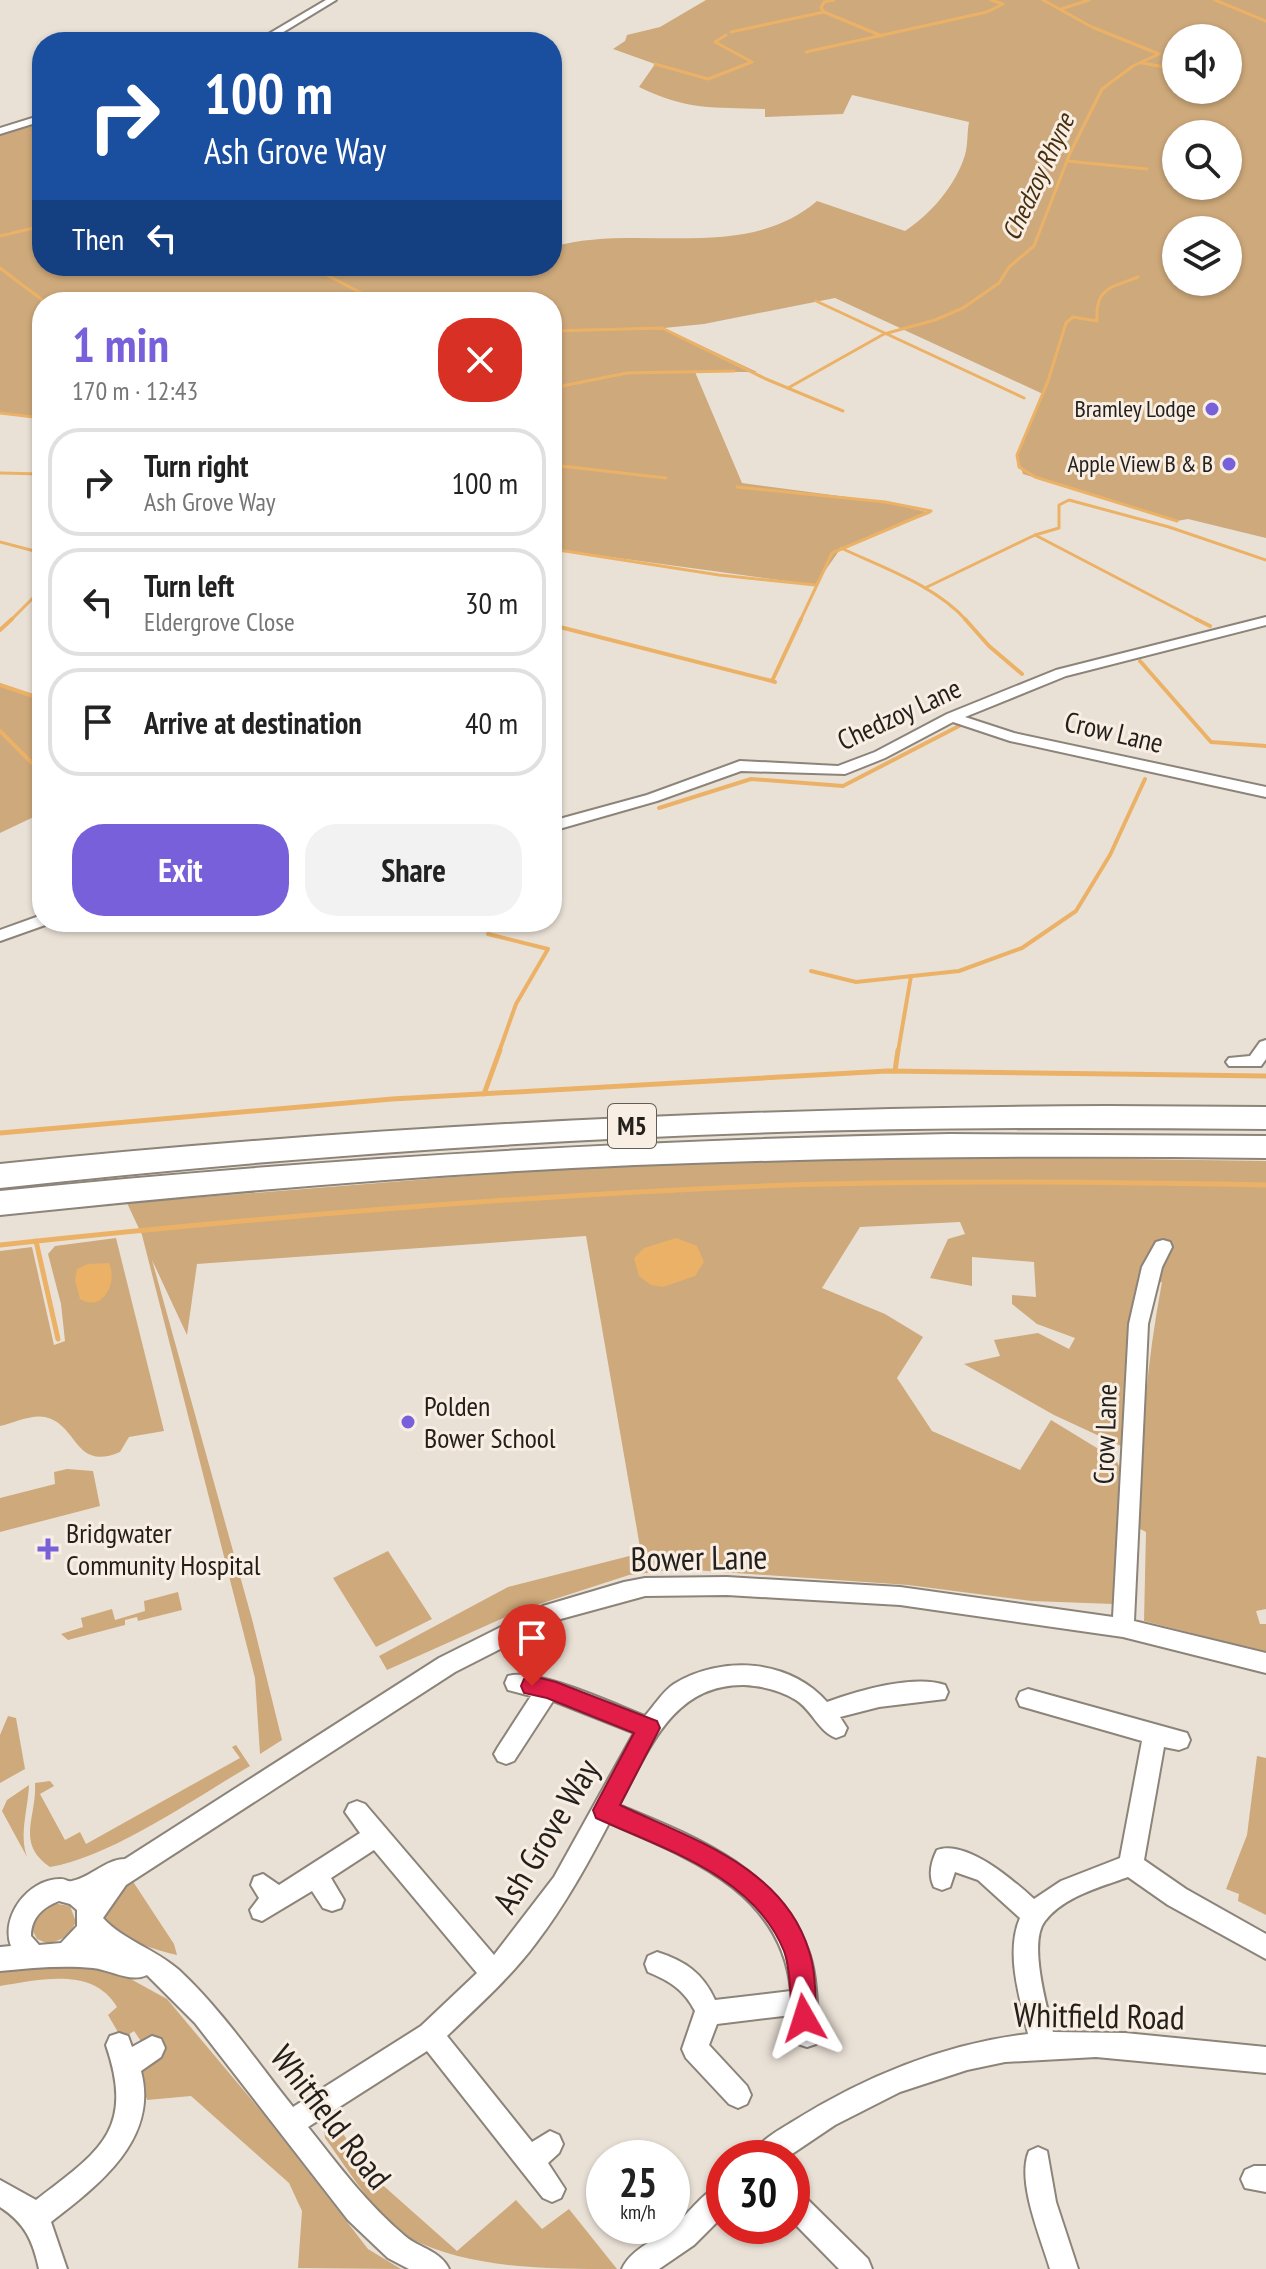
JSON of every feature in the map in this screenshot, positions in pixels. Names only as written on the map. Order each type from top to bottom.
[{"type":"highway","name":"M5","points":[[0,1176],[337,1143],[706,1121],[1106,1116],[1266,1118]]},
{"type":"highway","name":"M5","points":[[0,1203],[405,1168],[727,1148],[1118,1143],[1266,1147]]},
{"type":"street","points":[[277,32],[332,0]]},
{"type":"street","points":[[0,131],[32,121]]},
{"type":"street","name":"Chedzoy Lane","points":[[562,823],[652,798],[740,766],[840,771],[880,755],[952,717],[1061,673],[1266,621]]},
{"type":"street","name":"Crow Lane","points":[[952,717],[1010,737],[1266,792]]},
{"type":"street","points":[[0,936],[32,924]]},
{"type":"street","points":[[1235,1062],[1255,1062],[1266,1046]]},
{"type":"street","name":"Crow Lane","points":[[1123,1628],[1135,1374],[1142,1306],[1153,1259],[1163,1247]]},
{"type":"street","name":"Bower Lane","points":[[91,1918],[105,1891],[118,1877],[447,1665],[551,1613],[624,1591],[645,1587],[727,1586],[900,1596],[1123,1628],[1266,1663]]},
{"type":"street","name":"Ash Grove Way","points":[[290,2124],[430,2035],[494,1974],[526,1937],[563,1885],[649,1728],[680,1692],[721,1675],[765,1676],[806,1694],[830,1720],[852,1702],[902,1692],[937,1692]]},
{"type":"street","points":[[516,1683],[548,1689],[649,1728]]},
{"type":"street","points":[[506,1754],[548,1689]]},
{"type":"street","points":[[1028,1699],[1046,1707],[1179,1740]]},
{"type":"street","points":[[1131,1865],[1153,1754],[1153,1734]]},
{"type":"street","points":[[605,1810],[688,1848],[745,1880],[777,1913],[797,1952],[807,2035]]},
{"type":"street","points":[[357,1812],[494,1974]]},
{"type":"street","points":[[267,1898],[314,1874],[377,1835]]},
{"type":"street","name":"Bower Lane","points":[[74,1892],[149,1855]]},
{"type":"street","points":[[937,1864],[986,1872],[1034,1914]]},
{"type":"street","points":[[1043,2045],[1027,1961],[1028,1931],[1034,1914],[1055,1897],[1131,1865]]},
{"type":"street","points":[[1131,1865],[1254,1934],[1266,1947]]},
{"type":"street","points":[[314,1874],[332,1900]]},
{"type":"street","points":[[0,1941],[38,1897],[59,1890],[74,1892],[89,1905],[91,1918],[81,1943],[47,1956],[0,1959]]},
{"type":"street","name":"Whitfield Road","points":[[91,1918],[105,1939],[142,1957],[185,1994],[357,2211],[398,2248],[435,2269]]},
{"type":"street","points":[[19,1922],[20,1942],[47,1956]]},
{"type":"street","name":"Whitfield Road","points":[[47,1956],[79,1953],[115,1959],[137,1966],[185,1994]]},
{"type":"street","points":[[664,1959],[700,1991],[708,2013],[695,2049],[738,2095]]},
{"type":"street","points":[[708,2013],[802,2002]]},
{"type":"street","points":[[430,2035],[540,2152],[552,2189]]},
{"type":"street","name":"Whitfield Road","points":[[787,2140],[803,2127],[868,2093],[939,2066],[996,2051],[1043,2045],[1146,2048],[1266,2060]]},
{"type":"street","points":[[36,2217],[101,2166],[120,2140],[132,2115],[124,2055],[152,2048]]},
{"type":"street","points":[[1038,2160],[1043,2202],[1064,2269]]},
{"type":"street","points":[[0,2193],[36,2217],[53,2269]]},
{"type":"street","points":[[636,2269],[684,2235],[706,2214]]},
{"type":"street","points":[[810,2220],[858,2269]]},
{"type":"shaded area","points":[[706,0],[1266,0],[1266,538],[1188,519],[1177,521],[1023,474],[1017,455],[1043,394],[835,298],[704,324],[664,328],[757,372],[695,372],[742,483],[885,502],[931,513],[841,548],[815,585],[562,550],[562,292],[32,292],[32,417],[0,413],[0,127],[32,119],[32,276],[562,276],[562,245],[618,238],[723,237],[756,231],[788,220],[817,201],[905,231],[924,217],[941,198],[961,166],[969,122],[852,95],[843,114],[765,117],[765,109],[687,104],[639,87],[655,64],[613,49],[625,41],[627,35],[660,27]]},
{"type":"shaded area","points":[[0,685],[32,696],[32,818],[0,833]]},
{"type":"shaded area","points":[[865,1155],[1266,1161],[1266,1609],[1256,1611],[1260,1624],[1266,1624],[1266,1652],[1144,1621],[1146,1532],[1121,1519],[1113,1604],[1032,1601],[908,1585],[679,1569],[629,1575],[521,1610],[387,1670],[379,1656],[508,1587],[641,1553],[586,1236],[197,1264],[187,1335],[152,1260],[252,1619],[282,1740],[260,1754],[255,1678],[142,1235],[127,1203],[668,1160]],"holes":[[[960,1222],[965,1234],[948,1239],[930,1278],[972,1286],[972,1257],[1034,1262],[1036,1297],[1012,1295],[1012,1304],[1037,1324],[1075,1338],[1069,1349],[1038,1333],[994,1340],[1000,1356],[964,1364],[1054,1415],[1123,1447],[1143,1286],[1162,1282],[1145,1402],[1140,1522],[1120,1514],[1123,1472],[1115,1459],[1051,1420],[1020,1470],[932,1431],[897,1378],[923,1337],[885,1314],[822,1288],[860,1227]]]},
{"type":"shaded area","points":[[116,1238],[164,1431],[129,1437],[120,1452],[105,1457],[85,1452],[56,1421],[45,1417],[0,1426],[0,1251],[32,1247],[54,1345],[65,1341],[61,1304],[48,1254],[55,1246]]},
{"type":"shaded area","points":[[676,1238],[697,1246],[704,1262],[695,1276],[663,1287],[651,1285],[639,1276],[634,1258],[644,1248]]},
{"type":"shaded area","points":[[109,1263],[112,1279],[102,1299],[88,1302],[80,1299],[75,1280],[77,1269],[88,1264]]},
{"type":"shaded area","points":[[67,1469],[93,1471],[100,1506],[0,1532],[0,1498],[55,1484],[54,1472]]},
{"type":"shaded area","points":[[388,1551],[432,1619],[376,1647],[333,1578]]},
{"type":"shaded area","points":[[178,1592],[182,1610],[138,1621],[137,1617],[125,1620],[125,1625],[68,1640],[61,1634],[83,1627],[81,1618],[112,1609],[115,1620],[145,1611],[144,1601]]},
{"type":"shaded area","points":[[8,1716],[16,1718],[25,1769],[0,1783],[0,1735]]},
{"type":"shaded area","points":[[236,1745],[250,1766],[126,1839],[99,1852],[50,1867],[33,1849],[30,1829],[35,1783],[50,1781],[54,1786],[40,1794],[65,1840],[80,1832],[86,1844],[240,1758],[232,1747]]},
{"type":"shaded area","points":[[1257,1756],[1266,1758],[1266,1915],[1238,1901],[1239,1894],[1226,1889],[1247,1835]]},
{"type":"shaded area","points":[[29,1785],[24,1830],[27,1857],[2,1811],[7,1800]]},
{"type":"shaded area","points":[[130,1877],[174,1944],[177,1955],[113,1935],[104,1919],[112,1898]]},
{"type":"shaded area","points":[[52,1903],[70,1906],[76,1922],[68,1936],[49,1944],[37,1939],[32,1929],[37,1914]]},
{"type":"shaded area","points":[[0,1966],[107,1966],[167,1999],[261,2111],[368,2249],[401,2269],[298,2268],[302,2211],[289,2183],[191,2096],[147,2100],[137,2069],[151,2056],[134,2031],[122,2039],[108,2015],[117,2007],[107,1994],[80,1981],[64,1979],[0,1986]]},
{"type":"shaded area","points":[[329,2115],[377,2180],[457,2251],[516,2200],[542,2229],[569,2209],[586,2230],[586,2244],[597,2244],[617,2269],[536,2267],[482,2261],[431,2248],[408,2237],[373,2203],[325,2138],[324,2128]]},
{"type":"waterway","points":[[824,12],[821,8],[824,2],[834,0]]},
{"type":"waterway","points":[[881,35],[987,12],[1003,4],[991,0]]},
{"type":"waterway","name":"Chedzoy Rhyne","points":[[886,334],[935,320],[963,308],[999,283],[1009,267],[1034,246],[1070,153],[1102,89],[1133,66],[1159,54],[1092,27],[1043,0]]},
{"type":"waterway","points":[[1061,9],[1089,0]]},
{"type":"waterway","points":[[1215,0],[1266,21]]},
{"type":"waterway","points":[[731,32],[824,12]]},
{"type":"waterway","points":[[824,12],[881,35]]},
{"type":"waterway","points":[[655,64],[708,79],[752,62],[715,42],[726,35]]},
{"type":"waterway","points":[[806,52],[881,35]]},
{"type":"waterway","points":[[1142,63],[1162,67]]},
{"type":"waterway","points":[[1067,161],[1147,169]]},
{"type":"waterway","points":[[0,236],[32,228]]},
{"type":"waterway","points":[[0,268],[32,292]]},
{"type":"waterway","points":[[328,276],[360,292]]},
{"type":"waterway","points":[[1138,277],[1102,295],[1097,321],[1073,317],[1066,323],[1048,381],[1017,455],[1019,467],[1035,477],[1177,521]]},
{"type":"waterway","points":[[816,301],[886,334]]},
{"type":"waterway","points":[[562,331],[662,328],[766,379],[843,411]]},
{"type":"waterway","name":"Chedzoy Rhyne","points":[[788,388],[886,334]]},
{"type":"waterway","points":[[886,334],[1024,398]]},
{"type":"waterway","points":[[562,386],[627,373],[734,371]]},
{"type":"waterway","points":[[0,413],[32,417]]},
{"type":"waterway","points":[[562,466],[666,478]]},
{"type":"waterway","points":[[0,473],[32,474]]},
{"type":"waterway","points":[[737,487],[885,502],[931,511],[842,549]]},
{"type":"waterway","points":[[1035,535],[1059,528],[1059,505],[1069,500],[1169,527],[1266,560]]},
{"type":"waterway","points":[[925,588],[1035,535]]},
{"type":"waterway","points":[[1035,535],[1200,621]]},
{"type":"waterway","points":[[0,542],[32,550]]},
{"type":"waterway","points":[[800,621],[832,553],[842,549]]},
{"type":"waterway","points":[[842,549],[925,588]]},
{"type":"waterway","points":[[562,551],[719,575],[815,585]]},
{"type":"waterway","points":[[925,588],[965,619]]},
{"type":"waterway","points":[[12,619],[32,599]]},
{"type":"waterway","points":[[0,630],[12,619]]},
{"type":"waterway","points":[[772,681],[801,619]]},
{"type":"waterway","points":[[965,619],[989,646],[1022,674]]},
{"type":"waterway","points":[[1196,619],[1200,621]]},
{"type":"waterway","points":[[1200,621],[1210,626]]},
{"type":"waterway","points":[[562,628],[772,681]]},
{"type":"waterway","points":[[1140,661],[1211,742],[1266,746]]},
{"type":"waterway","points":[[0,685],[32,696]]},
{"type":"waterway","points":[[659,808],[751,779],[843,786],[959,726]]},
{"type":"waterway","points":[[0,731],[32,763]]},
{"type":"waterway","points":[[911,976],[959,971],[1022,948],[1076,911],[1110,855],[1145,779]]},
{"type":"waterway","points":[[488,934],[548,949],[516,1004],[499,1052]]},
{"type":"waterway","points":[[811,971],[856,982],[911,976]]},
{"type":"waterway","points":[[898,1052],[911,976]]},
{"type":"waterway","points":[[484,1094],[500,1050]]},
{"type":"waterway","points":[[895,1071],[898,1050]]},
{"type":"waterway","points":[[484,1094],[887,1071],[1266,1076]]},
{"type":"waterway","points":[[0,1133],[484,1094]]},
{"type":"waterway","points":[[36,1241],[393,1208],[689,1189],[967,1182],[1266,1185]]},
{"type":"waterway","points":[[0,1245],[36,1241]]},
{"type":"waterway","points":[[36,1241],[58,1339]]},
{"type":"place","name":"Bramley Lodge","points":[[1212,409]]},
{"type":"place","name":"Apple View B & B","points":[[1229,464]]},
{"type":"place","name":"Polden Bower School","points":[[408,1422]]},
{"type":"place","name":"Bridgwater Community Hospital","points":[[48,1549]]},
{"type":"route","points":[[532,1686],[590,1704],[649,1728],[605,1810],[702,1855],[745,1880],[777,1913],[797,1952],[804,2018]]}]
